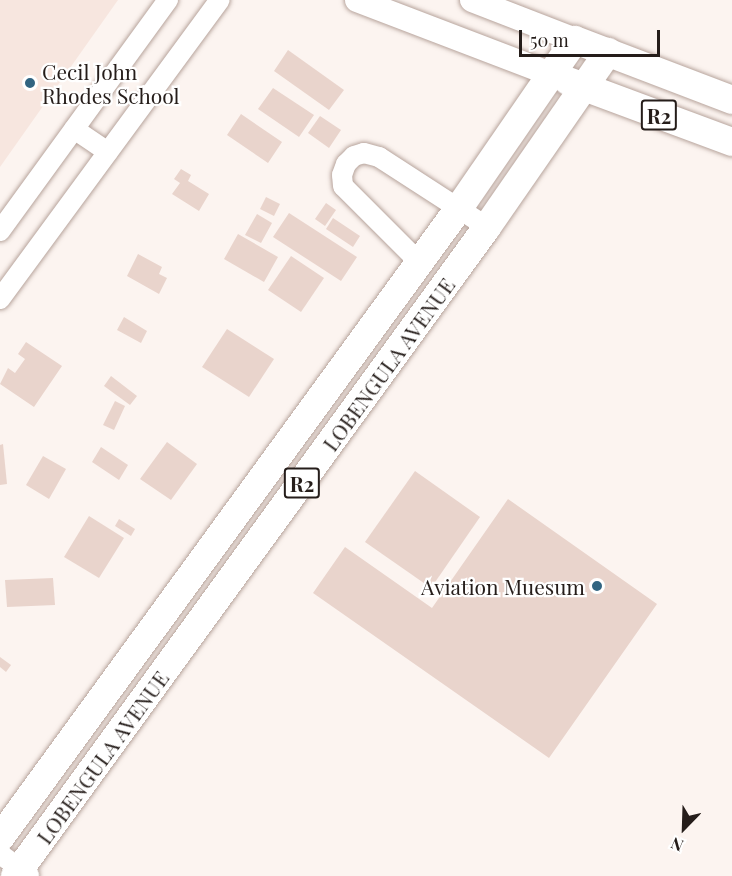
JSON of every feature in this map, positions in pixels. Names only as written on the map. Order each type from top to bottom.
[{"type":"highway","name":"LOBENGULA AVENUE","points":[[0,838],[459,208],[575,40]]},
{"type":"highway","name":"R2","points":[[575,40],[732,100]]},
{"type":"highway","name":"LOBENGULA AVENUE","points":[[17,869],[487,227],[608,52]]},
{"type":"highway","name":"R2","points":[[553,75],[732,142]]},
{"type":"main road","points":[[357,0],[553,75]]},
{"type":"main road","points":[[472,0],[575,40]]},
{"type":"street","points":[[0,231],[168,0]]},
{"type":"street","points":[[0,299],[220,0]]},
{"type":"street","points":[[74,129],[108,152]]},
{"type":"street","points":[[419,262],[352,197],[344,186],[342,175],[346,164],[354,156],[364,153],[379,157],[487,227]]},
{"type":"shaded area","name":"Cecil John Rhodes School","points":[[0,0],[118,0],[0,167]]},
{"type":"building","points":[[288,50],[344,90],[329,110],[274,71]]},
{"type":"building","points":[[273,88],[314,115],[299,137],[258,109]]},
{"type":"building","points":[[241,114],[282,142],[268,163],[227,135]]},
{"type":"building","points":[[320,116],[341,130],[329,148],[308,133]]},
{"type":"building","points":[[181,169],[191,175],[188,181],[209,194],[199,211],[172,194],[180,183],[174,179]]},
{"type":"building","points":[[266,197],[280,204],[274,216],[260,209]]},
{"type":"building","points":[[326,203],[336,210],[325,226],[315,219]]},
{"type":"building","points":[[289,213],[357,257],[341,281],[273,237]]},
{"type":"building","points":[[257,214],[272,223],[261,243],[245,235]]},
{"type":"building","points":[[333,218],[360,236],[353,247],[326,229]]},
{"type":"building","points":[[238,234],[278,257],[264,282],[224,259]]},
{"type":"building","points":[[138,254],[162,267],[159,274],[167,278],[159,294],[127,276]]},
{"type":"building","points":[[291,256],[324,278],[301,312],[268,290]]},
{"type":"building","points":[[124,317],[147,331],[141,343],[117,330]]},
{"type":"building","points":[[227,329],[274,359],[249,397],[202,367]]},
{"type":"building","points":[[26,342],[62,366],[34,407],[0,384],[8,368],[15,373],[25,359],[18,354]]},
{"type":"building","points":[[111,376],[137,396],[130,405],[104,386]]},
{"type":"building","points":[[115,401],[125,406],[114,430],[103,425]]},
{"type":"building","points":[[167,442],[197,464],[171,500],[140,479]]},
{"type":"building","points":[[3,444],[7,484],[0,485],[0,445]]},
{"type":"building","points":[[101,447],[128,465],[119,480],[92,462]]},
{"type":"building","points":[[43,456],[66,469],[49,499],[26,485]]},
{"type":"building","points":[[415,471],[480,517],[431,588],[365,542]]},
{"type":"building","points":[[508,499],[657,604],[549,758],[313,593],[345,547],[432,608]]},
{"type":"building","points":[[89,516],[124,538],[99,578],[64,557]]},
{"type":"building","points":[[119,519],[135,529],[131,536],[115,526]]},
{"type":"building","points":[[53,578],[55,605],[7,607],[5,580]]},
{"type":"building","points":[[0,657],[11,665],[6,672],[0,667]]},
{"type":"place","name":"Cecil John Rhodes School","points":[[30,83]]},
{"type":"place","name":"Aviation Muesum","points":[[597,586]]}]
